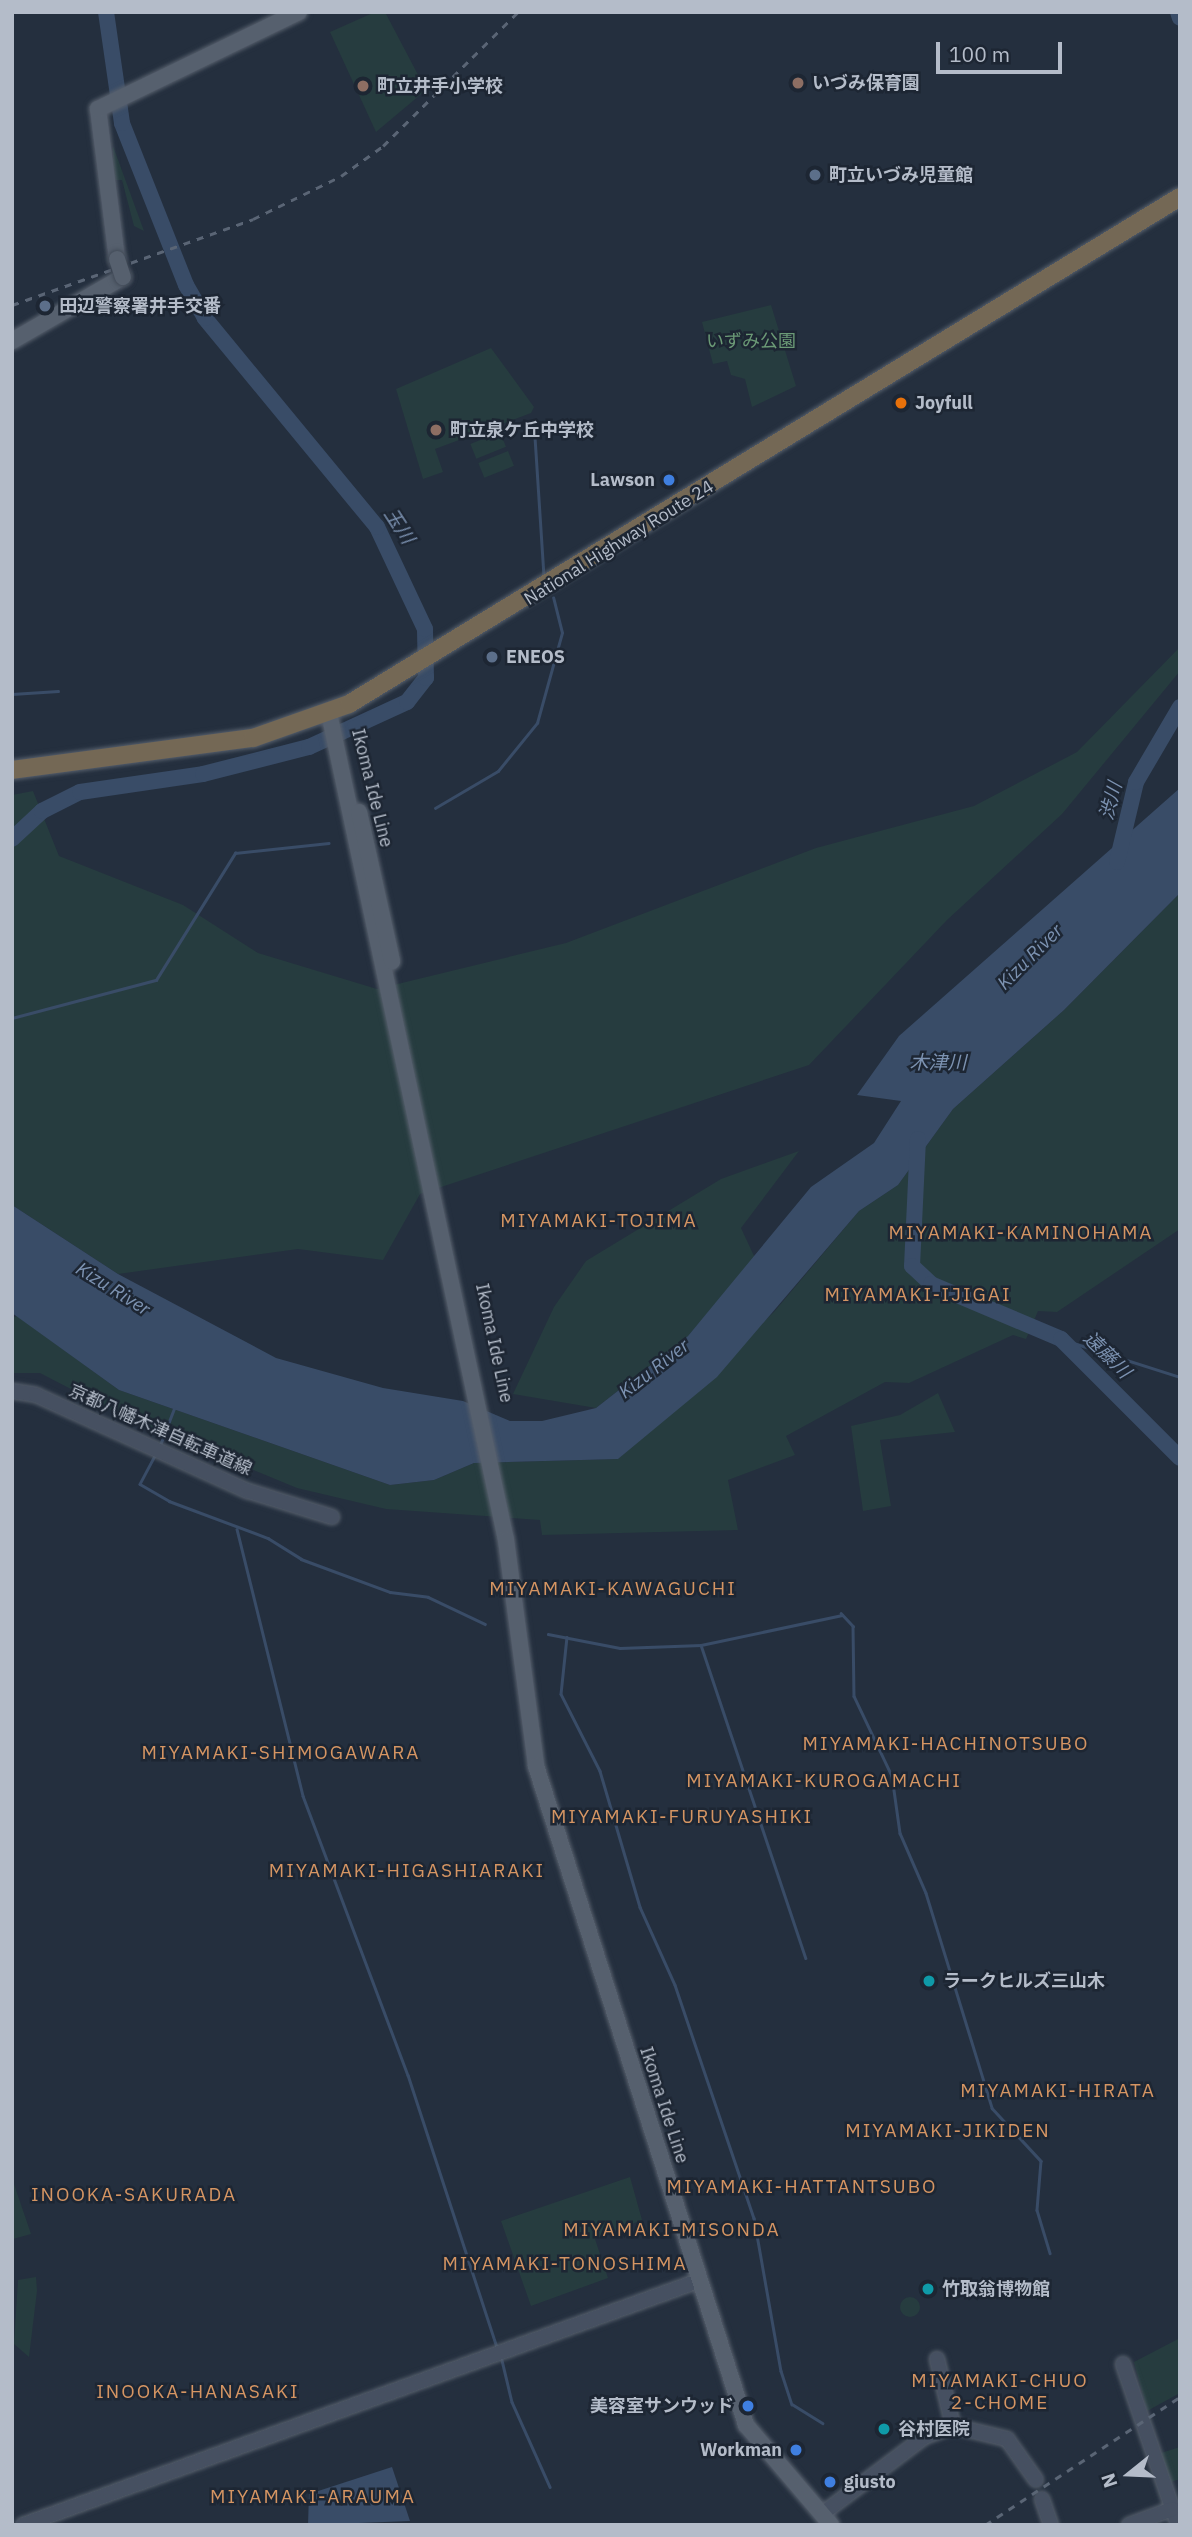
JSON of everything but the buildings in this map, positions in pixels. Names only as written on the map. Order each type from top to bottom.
[{"type":"highway","name":"National Highway Route 24","points":[[12,770],[253,738],[329,713],[439,653],[1180,197]]},
{"type":"main road","points":[[12,341],[123,277],[117,259],[98,109],[128,99],[299,12]]},
{"type":"main road","name":"Ikoma Ide Line","points":[[329,713],[340,748],[387,958],[511,1540],[526,1727],[698,2281],[746,2425],[827,2519]]},
{"type":"street","name":"京都八幡木津自転車道線","points":[[12,1391],[36,1395],[248,1491],[332,1517]]},
{"type":"street","points":[[23,2525],[698,2281]]},
{"type":"street","points":[[937,2358],[953,2426]]},
{"type":"street","points":[[1123,2364],[1178,2525]]},
{"type":"street","points":[[827,2519],[924,2437],[953,2426],[1007,2439],[1036,2480]]},
{"type":"street","points":[[1042,2499],[1051,2525]]},
{"type":"street","points":[[1129,2525],[1172,2509]]},
{"type":"green space","points":[[375,12],[385,12],[426,90],[376,132],[330,32]]},
{"type":"green space","points":[[113,146],[144,231],[134,226],[122,180],[113,180]]},
{"type":"green space","name":"いずみ公園","points":[[771,305],[796,386],[752,407],[745,379],[731,375],[727,361],[713,364],[702,322]]},
{"type":"green space","points":[[491,348],[534,407],[531,413],[435,449],[443,472],[423,479],[396,389]]},
{"type":"green space","points":[[500,432],[506,447],[476,459],[470,444]]},
{"type":"green space","points":[[508,451],[514,466],[484,478],[478,463]]},
{"type":"green space","points":[[1180,647],[1180,671],[1062,814],[947,920],[809,1065],[420,1194],[383,1260],[298,1249],[118,1274],[12,1205],[12,795],[33,791],[59,856],[183,905],[258,953],[377,989],[566,943],[816,848],[974,806],[1077,752]]},
{"type":"green space","points":[[1180,893],[1180,1229],[1057,1312],[1038,1311],[1026,1339],[1013,1335],[909,1383],[885,1382],[786,1436],[795,1455],[728,1480],[738,1530],[542,1535],[540,1520],[386,1509],[297,1488],[121,1415],[40,1373],[12,1373],[12,1318],[17,1316],[119,1390],[390,1485],[434,1480],[474,1463],[618,1459],[774,1312],[859,1211],[898,1185],[953,1109],[1064,1010]]},
{"type":"green space","points":[[799,1151],[741,1228],[755,1258],[688,1336],[596,1408],[513,1394],[554,1307],[586,1261],[721,1179]]},
{"type":"green space","points":[[938,1393],[955,1432],[880,1440],[891,1506],[863,1511],[851,1426],[900,1415]]},
{"type":"green space","points":[[12,2115],[14,2184],[31,2234],[13,2239]]},
{"type":"green space","points":[[630,2177],[642,2220],[595,2239],[608,2278],[531,2306],[501,2221]]},
{"type":"green space","points":[[36,2277],[37,2291],[29,2357],[14,2344],[18,2280]]},
{"type":"green space","points":[[910,2297],[917,2300],[920,2307],[917,2314],[910,2317],[903,2314],[900,2307],[903,2300]]},
{"type":"green space","points":[[1180,2338],[1180,2393],[1147,2411],[1134,2362]]},
{"type":"green space","points":[[1180,2447],[1180,2479],[1171,2482],[1161,2453]]},
{"type":"water","points":[[1180,788],[1180,893],[1064,1010],[953,1109],[898,1185],[859,1211],[717,1377],[618,1459],[474,1463],[434,1480],[390,1485],[119,1390],[12,1313],[12,1205],[118,1274],[276,1358],[383,1388],[463,1401],[510,1421],[542,1421],[596,1408],[688,1336],[811,1187],[874,1143],[901,1101],[857,1095],[899,1036]]},
{"type":"water","points":[[392,2467],[410,2521],[308,2525],[309,2494]]},
{"type":"waterway","name":"玉川","points":[[12,839],[42,811],[80,792],[203,774],[309,747],[407,702],[426,678],[425,629],[377,527],[205,318],[186,285],[122,123],[106,12]]},
{"type":"waterway","name":"渋川","points":[[1178,12],[1180,18]]},
{"type":"waterway","points":[[535,437],[544,576]]},
{"type":"waterway","points":[[435,808],[498,771],[537,723],[562,633],[553,598]]},
{"type":"waterway","points":[[12,694],[58,691]]},
{"type":"waterway","name":"渋川","points":[[1117,862],[1136,782],[1180,707]]},
{"type":"waterway","points":[[12,1018],[156,980],[235,853],[328,843]]},
{"type":"waterway","name":"遠藤川","points":[[918,1139],[912,1266],[931,1284],[1061,1339],[1180,1458]]},
{"type":"waterway","points":[[1061,1339],[1180,1377]]},
{"type":"waterway","points":[[160,1445],[174,1409]]},
{"type":"waterway","points":[[156,1454],[140,1484],[169,1501],[268,1538],[301,1559],[390,1592],[428,1597],[485,1624]]},
{"type":"waterway","points":[[237,1529],[303,1796],[408,2075],[497,2347]]},
{"type":"waterway","points":[[841,1613],[853,1626],[854,1696],[892,1776],[900,1833],[926,1893],[992,2108],[1041,2161],[1037,2210],[1050,2253]]},
{"type":"waterway","points":[[548,1634],[620,1648],[701,1645],[842,1615]]},
{"type":"waterway","points":[[567,1637],[561,1694],[600,1771],[640,1907],[675,1985],[754,2218],[781,2371],[792,2404],[823,2423]]},
{"type":"waterway","points":[[701,1645],[806,1958]]},
{"type":"waterway","points":[[501,2356],[512,2402],[550,2487]]},
{"type":"railway","points":[[12,305],[253,219],[341,176],[383,146],[518,12]]},
{"type":"railway","points":[[985,2525],[1180,2397]]},
{"type":"place","name":"いづみ保育園","points":[[798,83]]},
{"type":"place","name":"町立井手小学校","points":[[363,86]]},
{"type":"place","name":"町立いづみ児童館","points":[[815,175]]},
{"type":"place","name":"田辺警察署井手交番","points":[[45,306]]},
{"type":"place","name":"Joyfull","points":[[901,403]]},
{"type":"place","name":"町立泉ケ丘中学校","points":[[436,430]]},
{"type":"place","name":"Lawson","points":[[669,480]]},
{"type":"place","name":"ENEOS","points":[[492,657]]},
{"type":"place","name":"ラークヒルズ三山木","points":[[929,1981]]},
{"type":"place","name":"竹取翁博物館","points":[[928,2289]]},
{"type":"place","name":"美容室サンウッド","points":[[748,2406]]},
{"type":"place","name":"谷村医院","points":[[884,2429]]},
{"type":"place","name":"Workman","points":[[796,2450]]},
{"type":"place","name":"giusto","points":[[830,2482]]},
{"type":"district","name":"MIYAMAKI-TOJIMA","points":[[599,1221]]},
{"type":"district","name":"MIYAMAKI-KAMINOHAMA","points":[[1021,1233]]},
{"type":"district","name":"MIYAMAKI-IJIGAI","points":[[918,1295]]},
{"type":"district","name":"MIYAMAKI-KAWAGUCHI","points":[[613,1589]]},
{"type":"district","name":"MIYAMAKI-HACHINOTSUBO","points":[[946,1744]]},
{"type":"district","name":"MIYAMAKI-SHIMOGAWARA","points":[[281,1753]]},
{"type":"district","name":"MIYAMAKI-KUROGAMACHI","points":[[824,1781]]},
{"type":"district","name":"MIYAMAKI-FURUYASHIKI","points":[[682,1817]]},
{"type":"district","name":"MIYAMAKI-HIGASHIARAKI","points":[[407,1871]]},
{"type":"district","name":"MIYAMAKI-HIRATA","points":[[1058,2091]]},
{"type":"district","name":"MIYAMAKI-JIKIDEN","points":[[948,2131]]},
{"type":"district","name":"MIYAMAKI-HATTANTSUBO","points":[[802,2187]]},
{"type":"district","name":"INOOKA-SAKURADA","points":[[134,2195]]},
{"type":"district","name":"MIYAMAKI-MISONDA","points":[[672,2230]]},
{"type":"district","name":"MIYAMAKI-TONOSHIMA","points":[[565,2264]]},
{"type":"district","name":"INOOKA-HANASAKI","points":[[198,2392]]},
{"type":"district","name":"MIYAMAKI-CHUO 2-CHOME","points":[[1000,2392]]},
{"type":"district","name":"MIYAMAKI-ARAUMA","points":[[313,2497]]},
{"type":"water label","name":"Kizu River","points":[[1030,957]]},
{"type":"water label","name":"木津川","points":[[938,1063]]},
{"type":"water label","name":"Kizu River","points":[[113,1289]]},
{"type":"water label","name":"Kizu River","points":[[654,1369]]}]
